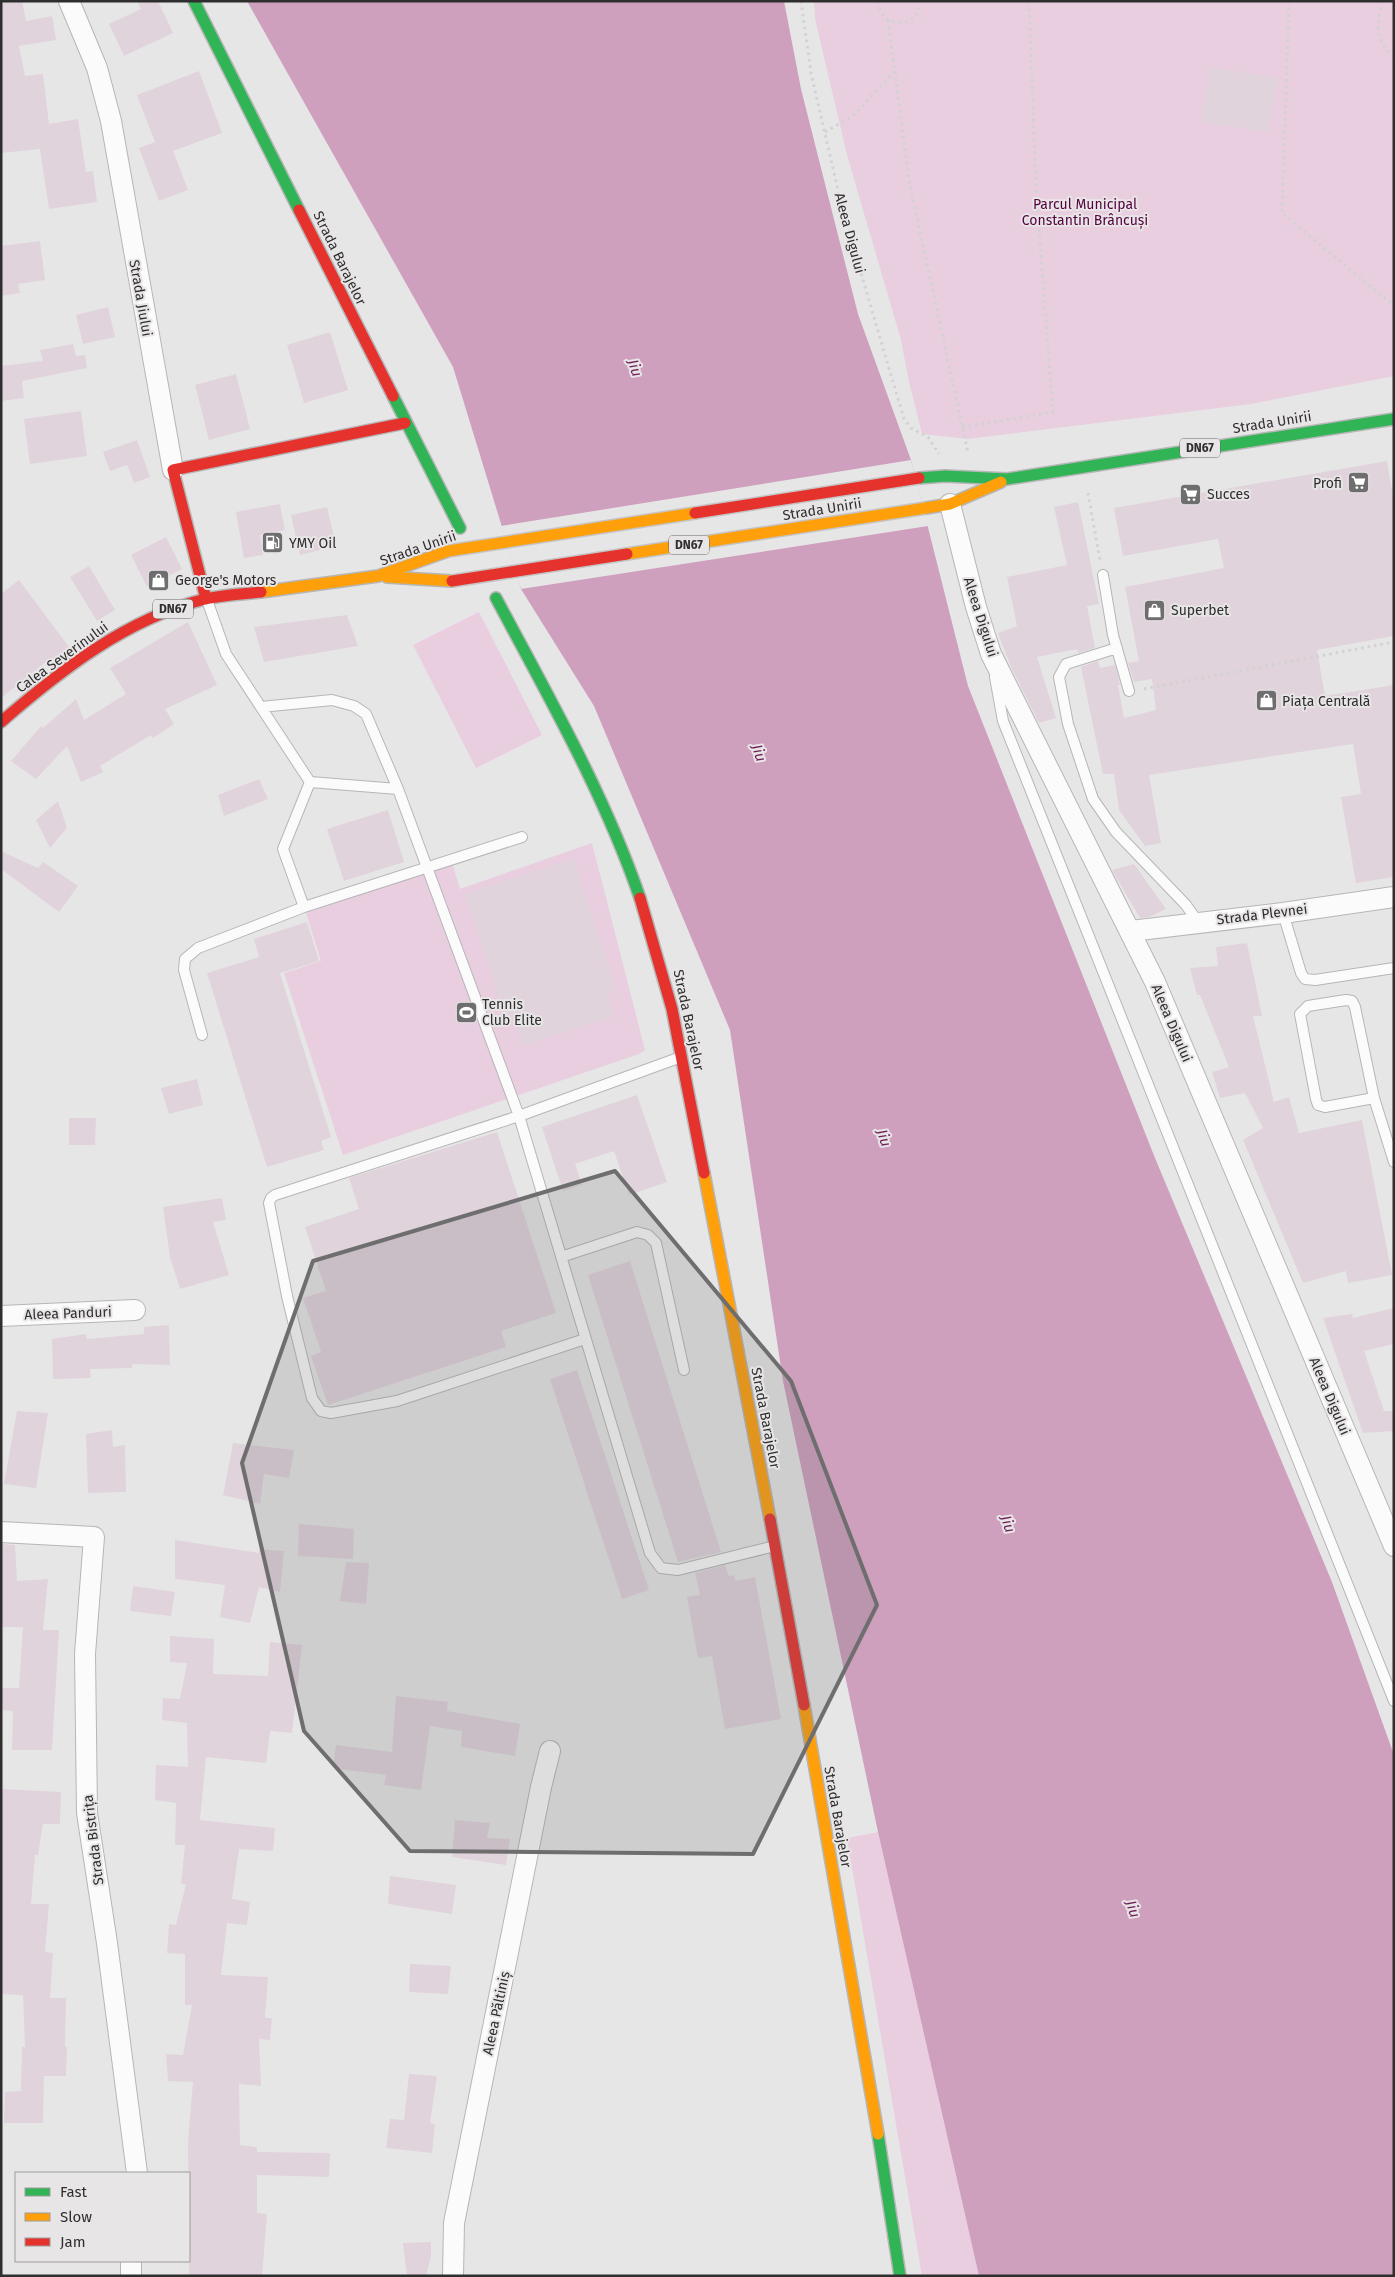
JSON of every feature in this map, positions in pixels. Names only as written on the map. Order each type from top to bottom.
[{"type":"main road","name":"Strada Barajelor","points":[[194,1],[405,423],[460,528]]},
{"type":"main road","name":"Strada Unirii","points":[[378,576],[448,551],[918,478],[945,476],[1006,479],[1394,419]]},
{"type":"main road","points":[[173,470],[405,423]]},
{"type":"main road","name":"Strada Jiului","points":[[173,470],[206,599]]},
{"type":"main road","name":"Strada Unirii","points":[[378,576],[452,581],[926,508],[950,504],[1006,479]]},
{"type":"main road","name":"Calea Severinului","points":[[1,722],[45,684],[94,649],[140,622],[206,599],[378,576]]},
{"type":"main road","name":"Strada Barajelor","points":[[496,598],[581,758],[628,864],[662,967],[682,1057],[776,1546],[884,2167],[900,2276]]},
{"type":"street","name":"Strada Jiului","points":[[69,1],[97,68],[111,121],[173,470]]},
{"type":"street","name":"Aleea Digului","points":[[950,504],[990,654],[1131,930],[1155,982],[1394,1546]]},
{"type":"street","name":"Strada Plevnei","points":[[1131,930],[1283,913],[1394,897]]},
{"type":"street","name":"Aleea Panduri","points":[[1,1316],[135,1310]]},
{"type":"street","name":"Strada Bistrița","points":[[1,1532],[94,1536],[85,1654],[87,1813],[107,1943],[136,2172]]},
{"type":"street","name":"Aleea Păltiniș","points":[[453,2276],[454,2223],[541,1787],[550,1751]]},
{"type":"street","points":[[131,2276],[132,2262]]},
{"type":"lane","points":[[1103,576],[1117,648],[1129,691]]},
{"type":"lane","points":[[206,599],[226,654],[310,782]]},
{"type":"lane","points":[[1117,648],[1066,664],[1059,677],[1068,724],[1093,799],[1116,832],[1180,898],[1198,922]]},
{"type":"lane","points":[[990,654],[1003,720],[1394,1701]]},
{"type":"lane","points":[[260,707],[332,700],[354,706],[366,714],[398,789],[519,1116],[650,1553],[661,1568],[678,1570],[776,1546]]},
{"type":"lane","points":[[310,782],[398,789]]},
{"type":"lane","points":[[304,907],[283,849],[310,782]]},
{"type":"lane","points":[[202,1035],[184,970],[185,959],[198,948],[304,907],[522,837]]},
{"type":"lane","points":[[1283,913],[1301,973],[1305,979],[1315,980],[1394,968]]},
{"type":"lane","points":[[1374,1098],[1325,1107],[1318,1104],[1300,1014],[1302,1010],[1308,1006],[1352,1001],[1355,1006],[1374,1098],[1393,1156]]},
{"type":"lane","points":[[585,1339],[397,1401],[331,1413],[321,1411],[312,1398],[287,1296],[269,1203],[270,1198],[519,1116],[682,1057]]},
{"type":"lane","points":[[561,1257],[637,1232],[648,1235],[656,1242],[684,1370]]},
{"type":"path","name":"Aleea Digului","points":[[801,1],[811,74],[843,212],[904,420],[911,428],[928,437],[942,457],[945,476]]},
{"type":"path","points":[[878,1],[879,9],[888,20],[909,180],[968,453]]},
{"type":"path","points":[[888,20],[902,23],[909,21],[919,11],[922,1]]},
{"type":"path","points":[[962,427],[1053,412],[1036,189],[1028,1]]},
{"type":"path","points":[[1289,1],[1282,213],[1394,306]]},
{"type":"path","points":[[1382,1],[1377,20],[1378,34],[1384,48],[1394,58]]},
{"type":"path","points":[[825,132],[853,116],[895,71]]},
{"type":"path","points":[[1088,493],[1099,550]]},
{"type":"path","points":[[1129,691],[1394,642]]},
{"type":"highlighted area","points":[[615,1171],[791,1381],[877,1605],[753,1854],[410,1851],[304,1731],[242,1463],[313,1261]]},
{"type":"green space","name":"Parcul Municipal Constantin Brâncuși","points":[[814,1],[1394,1],[1394,376],[1251,404],[968,439],[922,434],[901,340],[847,155],[815,19]]},
{"type":"green space","points":[[479,612],[542,735],[476,768],[413,645]]},
{"type":"green space","name":"Tennis Club Elite","points":[[592,843],[645,1050],[639,1054],[343,1155],[284,973],[321,961],[306,913],[452,863],[460,889]]},
{"type":"green space","points":[[878,1832],[979,2276],[922,2276],[847,1838]]},
{"type":"water","name":"Jiu","points":[[247,1],[784,1],[801,89],[858,314],[911,460],[968,686],[1155,1158],[1332,1582],[1394,1755],[1394,2276],[979,2276],[878,1832],[783,1381],[730,1030],[594,706],[521,589],[453,367]]},
{"type":"pier","points":[[911,460],[928,526],[521,589],[501,526]]},
{"type":"building","points":[[1,1],[22,1],[26,21],[52,16],[56,40],[19,46],[25,76],[43,74],[49,124],[78,119],[86,172],[93,171],[97,202],[49,209],[40,149],[1,153]]},
{"type":"building","points":[[137,1],[158,1],[173,33],[124,56],[109,24],[141,9]]},
{"type":"building","points":[[1210,67],[1278,78],[1269,132],[1201,122]]},
{"type":"building","points":[[199,71],[222,133],[173,151],[188,190],[159,201],[139,148],[155,142],[137,95]]},
{"type":"building","points":[[40,241],[45,280],[18,284],[20,293],[1,296],[1,246]]},
{"type":"building","points":[[108,307],[115,337],[83,344],[76,315]]},
{"type":"building","points":[[330,332],[348,390],[304,403],[287,345]]},
{"type":"building","points":[[73,344],[76,356],[85,355],[87,368],[22,381],[24,398],[1,401],[1,366],[43,361],[40,350]]},
{"type":"building","points":[[236,374],[250,429],[209,440],[195,385]]},
{"type":"building","points":[[81,411],[87,456],[30,464],[24,419]]},
{"type":"building","points":[[137,440],[150,477],[134,483],[127,465],[110,471],[103,452]]},
{"type":"building","name":"Piața Centrală","points":[[1387,461],[1394,503],[1394,636],[1317,650],[1325,696],[1394,685],[1394,877],[1356,883],[1341,797],[1361,794],[1353,744],[1149,775],[1161,843],[1145,846],[1119,810],[1114,774],[1103,774],[1081,667],[1098,661],[1100,668],[1115,665],[1120,685],[1118,685],[1124,718],[1156,710],[1152,679],[1134,682],[1128,663],[1139,661],[1125,587],[1224,568],[1218,539],[1123,556],[1114,508]]},
{"type":"building","points":[[1078,502],[1099,604],[1087,606],[1095,648],[1078,653],[1077,649],[1037,657],[1056,718],[1039,723],[1011,667],[998,633],[1017,626],[1007,577],[1067,565],[1054,507]]},
{"type":"building","points":[[280,504],[285,530],[260,535],[263,555],[244,558],[236,512]]},
{"type":"building","points":[[327,507],[336,546],[300,555],[291,515]]},
{"type":"building","points":[[166,537],[182,569],[147,587],[131,555]]},
{"type":"building","points":[[89,566],[115,610],[97,621],[70,577]]},
{"type":"building","points":[[19,580],[69,647],[49,662],[48,660],[1,698],[1,594]]},
{"type":"building","points":[[347,615],[358,646],[264,662],[254,627]]},
{"type":"building","points":[[188,622],[217,685],[165,709],[174,724],[153,738],[151,735],[100,766],[103,772],[81,782],[67,746],[36,779],[11,761],[41,726],[43,728],[76,699],[84,720],[126,694],[110,668]]},
{"type":"building","points":[[259,779],[268,799],[224,816],[218,795]]},
{"type":"building","points":[[58,801],[67,828],[50,848],[36,820]]},
{"type":"building","points":[[388,810],[404,862],[344,881],[327,829]]},
{"type":"building","points":[[1,851],[38,868],[43,862],[78,886],[59,912],[1,869]]},
{"type":"building","points":[[574,859],[616,990],[607,993],[615,1016],[523,1046],[514,1019],[506,1022],[465,894]]},
{"type":"building","points":[[1134,864],[1166,909],[1149,917],[1140,918],[1112,870]]},
{"type":"building","points":[[307,922],[319,961],[280,973],[331,1137],[321,1141],[324,1150],[267,1167],[207,973],[259,957],[254,939]]},
{"type":"building","points":[[1247,943],[1262,1016],[1253,1016],[1274,1102],[1289,1097],[1299,1133],[1362,1120],[1392,1275],[1348,1283],[1346,1271],[1303,1283],[1243,1140],[1263,1128],[1245,1093],[1220,1098],[1212,1072],[1229,1067],[1200,995],[1197,995],[1190,968],[1218,966],[1216,947]]},
{"type":"building","points":[[197,1079],[203,1105],[169,1114],[161,1088]]},
{"type":"building","points":[[637,1095],[667,1182],[629,1195],[614,1151],[575,1164],[582,1185],[563,1191],[542,1127]]},
{"type":"building","points":[[69,1118],[96,1118],[95,1145],[69,1145]]},
{"type":"building","points":[[497,1132],[556,1313],[501,1331],[506,1347],[328,1405],[311,1356],[321,1352],[303,1298],[326,1291],[305,1227],[359,1209],[349,1178]]},
{"type":"building","points":[[222,1198],[226,1220],[213,1222],[229,1275],[180,1289],[170,1257],[163,1207]]},
{"type":"building","points":[[630,1261],[721,1552],[678,1562],[588,1275]]},
{"type":"building","points":[[1394,1308],[1394,1344],[1364,1351],[1384,1411],[1394,1411],[1394,1431],[1363,1433],[1323,1318],[1352,1314],[1353,1318]]},
{"type":"building","points":[[169,1325],[170,1365],[132,1364],[132,1368],[90,1369],[91,1378],[53,1379],[52,1339],[86,1334],[87,1339],[144,1334],[144,1327]]},
{"type":"building","points":[[577,1370],[649,1590],[622,1599],[550,1379]]},
{"type":"building","points":[[17,1411],[48,1413],[36,1488],[4,1484]]},
{"type":"building","points":[[112,1430],[113,1447],[125,1445],[126,1492],[88,1493],[86,1434]]},
{"type":"building","points":[[233,1443],[294,1450],[289,1478],[264,1474],[260,1504],[223,1495]]},
{"type":"building","points":[[299,1524],[354,1529],[353,1559],[298,1556]]},
{"type":"building","points":[[175,1540],[259,1553],[259,1549],[284,1551],[280,1592],[259,1587],[250,1623],[220,1617],[225,1585],[175,1579]]},
{"type":"building","points":[[1,1544],[15,1545],[17,1581],[48,1579],[43,1630],[59,1630],[52,1750],[12,1750],[13,1711],[1,1710],[1,1688],[19,1688],[23,1627],[1,1627]]},
{"type":"building","points":[[346,1562],[369,1563],[366,1604],[340,1601]]},
{"type":"building","points":[[725,1565],[729,1576],[734,1575],[735,1581],[755,1577],[781,1719],[725,1729],[712,1656],[698,1658],[687,1597],[700,1595],[695,1573]]},
{"type":"building","points":[[133,1586],[175,1592],[171,1616],[130,1611]]},
{"type":"building","points":[[170,1636],[214,1639],[213,1674],[268,1676],[270,1642],[302,1645],[292,1733],[270,1731],[266,1763],[206,1757],[200,1820],[275,1828],[273,1851],[239,1849],[232,1899],[250,1902],[247,1925],[227,1923],[221,1975],[268,1977],[265,2018],[272,2018],[270,2040],[259,2039],[261,2086],[239,2084],[240,2145],[257,2147],[257,2152],[330,2153],[329,2177],[257,2175],[257,2213],[267,2214],[262,2276],[189,2276],[190,2172],[188,2172],[188,2142],[193,2082],[168,2081],[166,2054],[183,2055],[192,2005],[185,2005],[185,1954],[167,1953],[169,1924],[176,1925],[186,1884],[181,1884],[185,1845],[175,1845],[176,1803],[155,1800],[156,1765],[188,1767],[187,1723],[162,1720],[163,1698],[180,1699],[187,1663],[170,1662]]},
{"type":"building","points":[[396,1696],[448,1702],[447,1711],[520,1724],[515,1756],[461,1747],[462,1731],[430,1726],[421,1790],[384,1785],[386,1775],[333,1768],[336,1745],[392,1752]]},
{"type":"building","points":[[1,1789],[61,1792],[60,1824],[43,1824],[38,1855],[35,1855],[31,1904],[49,1904],[45,1952],[53,1953],[50,1998],[66,1998],[66,2076],[44,2076],[43,2123],[4,2123],[5,2092],[21,2091],[22,2047],[25,2047],[23,1995],[1,1994]]},
{"type":"building","points":[[455,1820],[490,1823],[487,1838],[510,1839],[506,1865],[452,1857]]},
{"type":"building","points":[[390,1876],[456,1885],[452,1914],[388,1904]]},
{"type":"building","points":[[410,1964],[451,1966],[448,1994],[409,1992]]},
{"type":"building","points":[[409,2074],[437,2076],[430,2123],[435,2124],[432,2153],[386,2148],[390,2119],[404,2120]]},
{"type":"building","points":[[431,2242],[431,2256],[426,2276],[407,2276],[403,2243]]},
{"type":"traffic: fast","points":[[194,1],[299,210]]},
{"type":"traffic: fast","points":[[393,396],[460,528]]},
{"type":"traffic: fast","points":[[919,478],[945,476],[1007,479],[1394,419]]},
{"type":"traffic: fast","points":[[496,598],[574,745],[610,821],[640,898]]},
{"type":"traffic: fast","points":[[878,2134],[900,2276]]},
{"type":"traffic: slow","points":[[926,508],[950,504],[1001,482]]},
{"type":"traffic: slow","points":[[627,554],[926,508]]},
{"type":"traffic: slow","points":[[448,551],[695,513]]},
{"type":"traffic: slow","points":[[261,592],[378,576],[448,551]]},
{"type":"traffic: slow","points":[[387,577],[452,581]]},
{"type":"traffic: slow","points":[[704,1173],[770,1519]]},
{"type":"traffic: slow","points":[[804,1705],[878,2134]]},
{"type":"traffic: jam","points":[[299,210],[393,396]]},
{"type":"traffic: jam","points":[[206,599],[173,470],[405,423]]},
{"type":"traffic: jam","points":[[695,513],[919,478]]},
{"type":"traffic: jam","points":[[452,581],[627,554]]},
{"type":"traffic: jam","points":[[1,722],[47,684],[96,648],[148,619],[205,599],[261,592]]},
{"type":"traffic: jam","points":[[640,898],[672,1009],[704,1173]]},
{"type":"traffic: jam","points":[[770,1519],[804,1705]]},
{"type":"place","name":"Profi","points":[[1358,483]]},
{"type":"place","name":"Succes","points":[[1191,494]]},
{"type":"place","name":"YMY Oil","points":[[273,543]]},
{"type":"place","name":"George's Motors","points":[[159,580]]},
{"type":"place","name":"Superbet","points":[[1155,610]]},
{"type":"place","name":"Piața Centrală","points":[[1266,701]]},
{"type":"place","name":"Tennis Club Elite","points":[[466,1012]]}]
